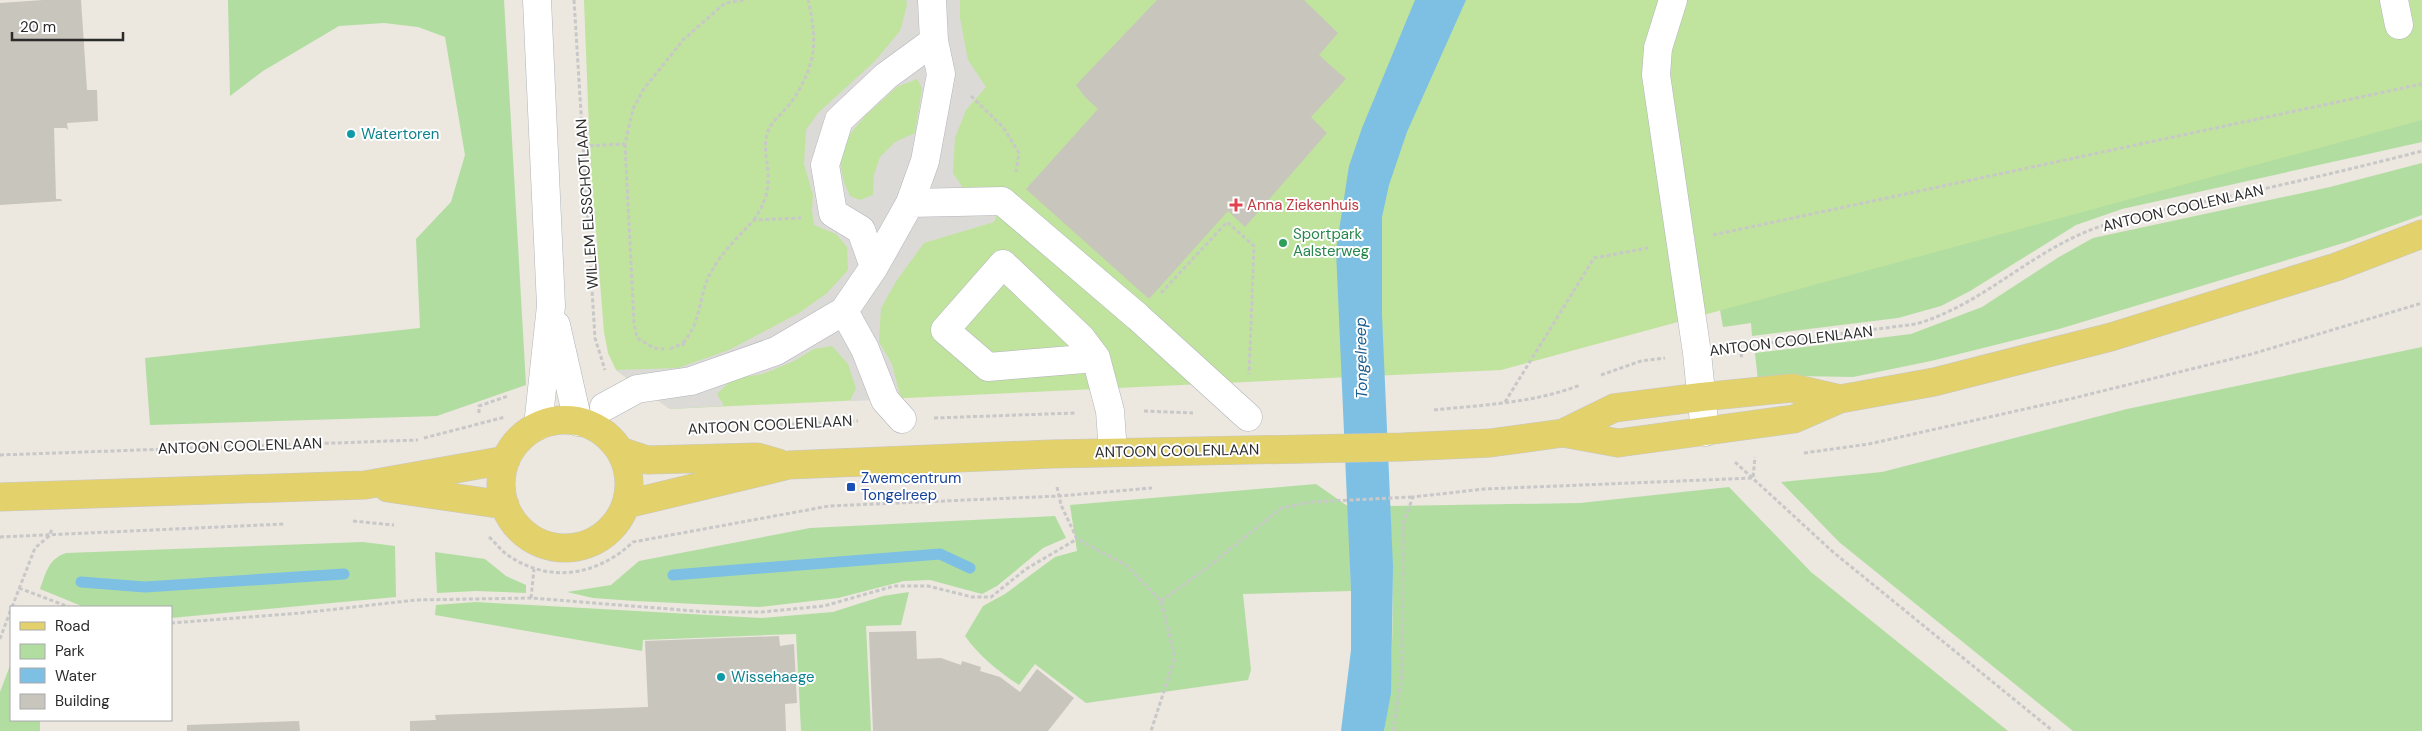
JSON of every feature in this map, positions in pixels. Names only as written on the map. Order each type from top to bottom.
[{"type":"main road","name":"ANTOON COOLENLAAN","points":[[627,504],[789,466],[1113,452],[1402,447],[1490,443],[1564,433],[1618,443],[1794,419],[1840,399],[1934,382],[2111,337],[2336,267],[2422,234]]},
{"type":"main road","name":"ANTOON COOLENLAAN","points":[[1564,433],[1614,408],[1701,397],[1792,388],[1840,399]]},
{"type":"main road","points":[[564,420],[578,422],[594,428],[609,437],[620,451],[627,468],[630,486],[627,504],[617,522],[603,536],[586,545],[566,548],[546,546],[529,537],[514,523],[505,505],[501,482],[506,460],[514,446],[538,426],[564,420]]},
{"type":"main road","name":"ANTOON COOLENLAAN","points":[[620,451],[647,460],[756,457],[789,466]]},
{"type":"main road","points":[[0,497],[365,485],[506,460]]},
{"type":"main road","points":[[365,485],[505,505]]},
{"type":"street","points":[[537,0],[551,306],[538,426]]},
{"type":"street","points":[[604,407],[637,389],[691,380],[776,351],[844,311],[874,267],[910,203],[925,161],[941,74],[934,41],[932,0]]},
{"type":"street","name":"ANTOON COOLENLAAN","points":[[1673,0],[1658,48],[1656,75],[1697,353],[1705,432]]},
{"type":"street","points":[[874,267],[861,230],[833,213],[825,164],[838,120],[886,76],[934,41]]},
{"type":"street","points":[[910,203],[1002,201],[1138,317],[1248,417]]},
{"type":"street","points":[[1096,358],[988,367],[945,330],[1004,264],[1081,338],[1096,358],[1110,411],[1113,452]]},
{"type":"street","points":[[551,306],[578,422]]},
{"type":"street","points":[[844,311],[865,349],[884,400],[902,419]]},
{"type":"path","name":"WILLEM ELSSCHOTLAAN","points":[[574,0],[595,338],[607,376],[604,407]]},
{"type":"path","points":[[744,0],[725,3],[683,40],[643,90],[636,103],[624,144],[634,323],[637,338],[654,348],[668,349],[683,343],[693,331],[709,277],[728,249],[754,220],[764,204],[769,180],[765,158],[768,131],[792,101],[809,73],[815,46],[808,0]]},
{"type":"path","points":[[941,74],[975,98],[1003,127],[1019,153],[1015,181],[1002,201]]},
{"type":"path","points":[[1430,410],[1505,402],[1594,258],[1681,242],[2422,84]]},
{"type":"path","points":[[583,146],[624,144]]},
{"type":"path","name":"ANTOON COOLENLAAN","points":[[1697,353],[1916,324],[1941,316],[1988,291],[2049,250],[2088,231],[2134,217],[2342,172],[2422,151]]},
{"type":"path","points":[[754,220],[813,218],[833,213]]},
{"type":"path","points":[[1138,317],[1227,222],[1254,246],[1248,417]]},
{"type":"path","points":[[683,343],[691,380]]},
{"type":"path","points":[[479,413],[479,406],[516,393]]},
{"type":"path","name":"ANTOON COOLENLAAN","points":[[764,426],[1150,410],[1248,417]]},
{"type":"path","name":"ANTOON COOLENLAAN","points":[[0,454],[419,440],[478,424]]},
{"type":"path","points":[[1051,454],[1061,505],[1077,539],[1126,565],[1161,601],[1175,656],[1151,731]]},
{"type":"path","points":[[1753,478],[1756,459]]},
{"type":"path","points":[[1736,462],[1833,552],[1934,632],[2053,731]]},
{"type":"path","points":[[1161,601],[1204,570],[1281,508],[1311,502],[1413,497],[1484,489],[1753,478]]},
{"type":"path","points":[[1393,731],[1402,674],[1403,522],[1413,497]]},
{"type":"path","points":[[172,623],[301,613],[416,600],[531,598],[707,612],[762,612],[824,606],[894,586],[928,586],[972,597],[991,597],[1026,569],[1077,539]]},
{"type":"path","points":[[531,598],[534,569]]},
{"type":"path","points":[[19,588],[66,606]]},
{"type":"path","points":[[0,639],[10,612]]},
{"type":"green space","points":[[228,0],[504,0],[526,385],[437,416],[150,425],[145,358],[420,328],[416,239],[451,202],[465,155],[445,37],[418,27],[384,23],[339,26],[263,71],[230,96]]},
{"type":"green space","name":"Sportpark Aalsterweg","points":[[584,0],[2422,0],[2422,120],[1501,370],[670,409],[616,370],[608,353],[604,332],[590,155]]},
{"type":"green space","points":[[2422,90],[2422,142],[2122,209],[2076,225],[1970,291],[1941,306],[1898,318],[1752,336],[1751,323],[1723,327],[1708,242]]},
{"type":"green space","points":[[2422,163],[2422,215],[2350,241],[2059,329],[1931,361],[1853,377],[1795,376],[1758,381],[1755,353],[1911,334],[1982,307],[2059,257],[2093,238],[2330,187]]},
{"type":"green space","points":[[2422,347],[2422,731],[2073,731],[1839,542],[1781,482],[1882,472],[2127,409]]},
{"type":"green space","points":[[1316,484],[1349,507],[1351,591],[1243,594],[1251,670],[1248,680],[1086,703],[1035,664],[1019,685],[990,663],[965,636],[983,606],[1005,594],[1055,557],[1077,551],[1070,505]]},
{"type":"green space","points":[[1729,487],[1811,572],[2008,731],[1384,731],[1392,647],[1393,590],[1390,506],[1580,503]]},
{"type":"green space","points":[[1055,516],[1066,538],[1043,548],[997,586],[982,594],[930,580],[904,581],[838,598],[759,607],[593,598],[567,592],[611,585],[639,561],[810,528]]},
{"type":"green space","points":[[363,542],[395,546],[396,597],[172,618],[172,606],[82,606],[40,589],[51,563],[66,553]]},
{"type":"green space","points":[[435,552],[485,559],[506,576],[526,585],[526,593],[476,591],[437,593]]},
{"type":"green space","points":[[909,592],[901,625],[866,626],[871,731],[801,731],[796,634],[643,640],[642,651],[435,615],[436,605],[476,602],[761,618],[833,612],[883,596]]},
{"type":"green space","points":[[10,666],[10,721],[40,721],[40,731],[0,731],[0,692]]},
{"type":"shaded area","points":[[906,0],[960,0],[960,18],[968,60],[986,87],[966,110],[955,138],[953,173],[965,191],[1002,201],[994,222],[924,243],[897,280],[881,308],[879,342],[892,364],[901,399],[850,401],[856,388],[848,364],[832,346],[814,349],[794,361],[763,374],[732,379],[717,394],[724,406],[670,409],[616,370],[678,368],[729,350],[799,313],[827,293],[848,270],[847,247],[836,234],[814,225],[813,195],[804,164],[806,130],[818,113],[875,61],[900,31],[907,5]],"holes":[[[917,79],[922,88],[915,133],[895,142],[880,157],[874,175],[873,195],[860,200],[850,196],[844,182],[840,163],[844,141],[866,115],[897,87]]]},
{"type":"water","name":"Tongelreep","points":[[1415,0],[1466,0],[1407,132],[1389,185],[1382,217],[1382,315],[1393,566],[1391,693],[1384,731],[1341,731],[1351,650],[1351,591],[1336,250],[1349,166],[1362,128]]},
{"type":"building","points":[[81,0],[87,90],[97,90],[98,121],[67,123],[68,130],[66,128],[54,128],[56,199],[61,199],[62,201],[0,205],[0,3]]},
{"type":"building","points":[[1157,0],[1304,0],[1338,33],[1319,55],[1346,79],[1311,117],[1327,133],[1245,227],[1228,211],[1149,299],[1026,189],[1098,109],[1076,85]]},
{"type":"building","points":[[916,631],[917,659],[941,658],[961,665],[962,661],[981,667],[980,671],[1000,677],[1020,692],[1037,669],[1074,698],[1048,731],[873,731],[869,632]]},
{"type":"building","name":"Wissehaege","points":[[779,636],[780,646],[794,644],[797,703],[785,704],[786,731],[410,731],[410,721],[436,720],[435,715],[648,707],[645,641]]},
{"type":"building","points":[[299,721],[300,731],[187,731],[187,725]]},
{"type":"waterway","points":[[673,575],[940,554],[970,568]]},
{"type":"waterway","points":[[81,582],[145,587],[344,574]]},
{"type":"place","name":"Watertoren","points":[[351,134]]},
{"type":"place","name":"Anna Ziekenhuis","points":[[1236,205]]},
{"type":"place","name":"Sportpark Aalsterweg","points":[[1283,243]]},
{"type":"place","name":"Zwemcentrum Tongelreep","points":[[851,487]]},
{"type":"place","name":"Wissehaege","points":[[721,677]]}]
